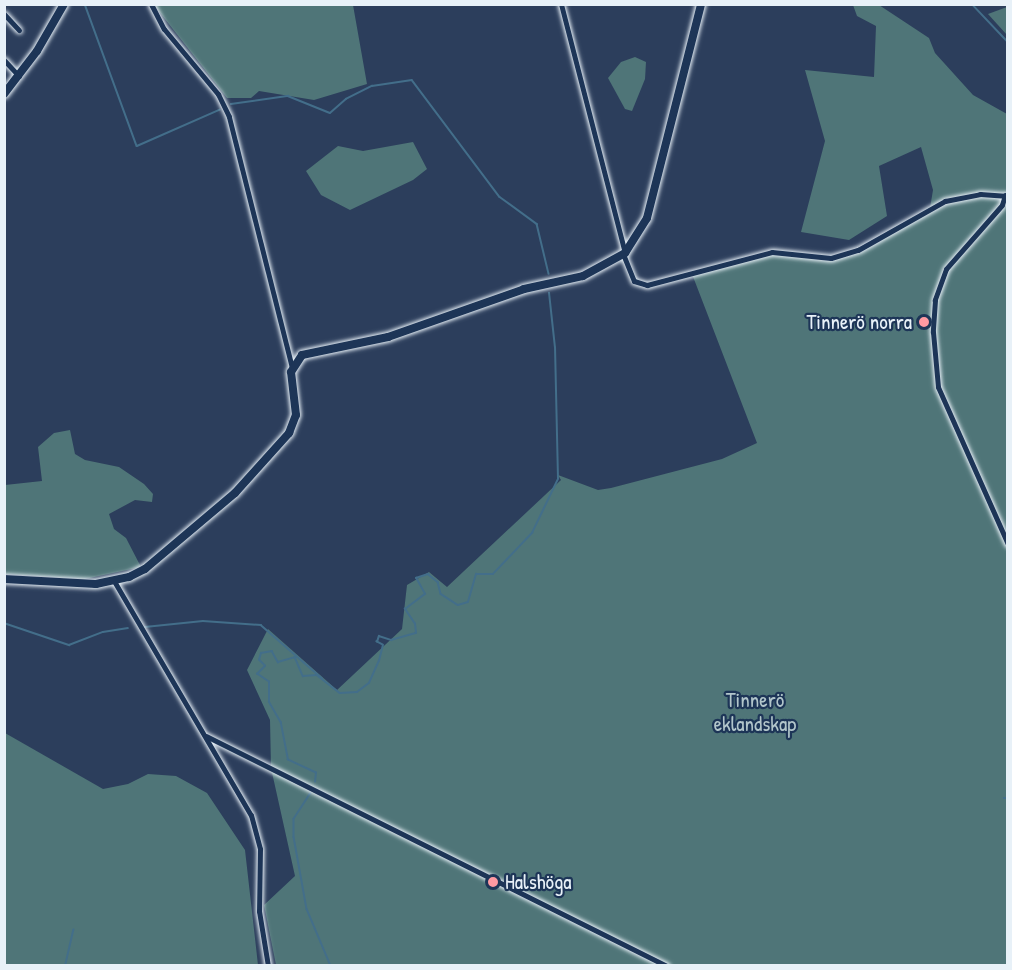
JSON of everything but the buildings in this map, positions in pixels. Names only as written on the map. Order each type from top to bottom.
[{"type":"street","points":[[4,94],[19,76],[63,4]]},
{"type":"street","points":[[4,579],[82,585],[114,581],[145,569],[197,527],[287,436],[296,415],[292,367],[229,117],[218,94],[164,29],[151,4]]},
{"type":"street","points":[[561,4],[624,253],[634,281],[647,285],[772,252],[831,258],[858,250],[945,201],[980,194],[1006,196],[1002,205],[946,269],[935,300],[933,342],[938,387],[1008,544]]},
{"type":"street","points":[[292,367],[302,355],[388,337],[524,289],[583,276],[624,253],[647,218],[701,4]]},
{"type":"street","points":[[4,14],[19,30]]},
{"type":"street","points":[[4,60],[19,76]]},
{"type":"street","points":[[114,581],[206,736],[256,828],[260,849],[259,917],[268,966]]},
{"type":"street","points":[[206,736],[667,966]]},
{"type":"green space","points":[[154,5],[353,5],[367,84],[314,100],[259,91],[251,98],[227,98]]},
{"type":"green space","name":"Tinnerö eklandskap","points":[[853,5],[879,5],[929,38],[935,53],[973,95],[1007,114],[1007,965],[276,965],[264,905],[295,876],[271,768],[270,720],[247,670],[268,629],[337,690],[402,629],[407,585],[429,572],[447,587],[561,480],[558,475],[598,490],[611,488],[722,459],[757,443],[692,274],[768,253],[815,257],[848,254],[930,208],[933,190],[921,147],[879,166],[887,216],[849,240],[801,232],[825,141],[805,70],[874,77],[876,26],[857,16]]},
{"type":"green space","points":[[1008,7],[1007,35],[988,14]]},
{"type":"green space","points":[[635,57],[646,62],[645,79],[632,111],[625,109],[608,78],[621,62]]},
{"type":"green space","points":[[413,142],[427,169],[413,180],[350,210],[321,195],[306,171],[338,146],[363,151]]},
{"type":"green space","points":[[70,430],[75,454],[85,460],[119,467],[144,484],[153,494],[152,502],[135,500],[109,514],[114,529],[126,538],[141,567],[85,579],[5,574],[5,485],[42,481],[38,447],[54,433]]},
{"type":"green space","points":[[5,733],[103,789],[128,784],[148,774],[176,776],[207,793],[245,850],[258,965],[5,965]]},
{"type":"waterway","points":[[85,4],[137,146],[219,110]]},
{"type":"waterway","points":[[972,4],[1008,42]]},
{"type":"waterway","points":[[231,104],[288,96],[330,113],[346,99],[372,86],[412,80],[500,197],[537,224],[549,274]]},
{"type":"waterway","points":[[315,782],[316,773],[288,760],[281,723],[269,702],[269,682],[257,674],[265,666],[259,660],[261,653],[272,651],[278,662],[295,657],[303,676],[317,675],[340,693],[357,692],[369,683],[379,661],[383,645],[377,642],[379,636],[391,640],[416,633],[415,624],[405,609],[425,594],[416,578],[428,574],[438,582],[441,594],[458,605],[468,602],[476,574],[493,574],[532,533],[558,479],[555,348],[549,293]]},
{"type":"waterway","points":[[145,627],[203,621],[261,625],[322,678]]},
{"type":"waterway","points":[[4,623],[69,645],[103,632],[128,628]]},
{"type":"waterway","points":[[311,793],[294,819],[294,837],[307,909],[331,966]]},
{"type":"waterway","points":[[65,966],[73,930]]},
{"type":"place","name":"Tinnerö norra","points":[[924,322]]},
{"type":"place","name":"Halshöga","points":[[493,882]]}]
